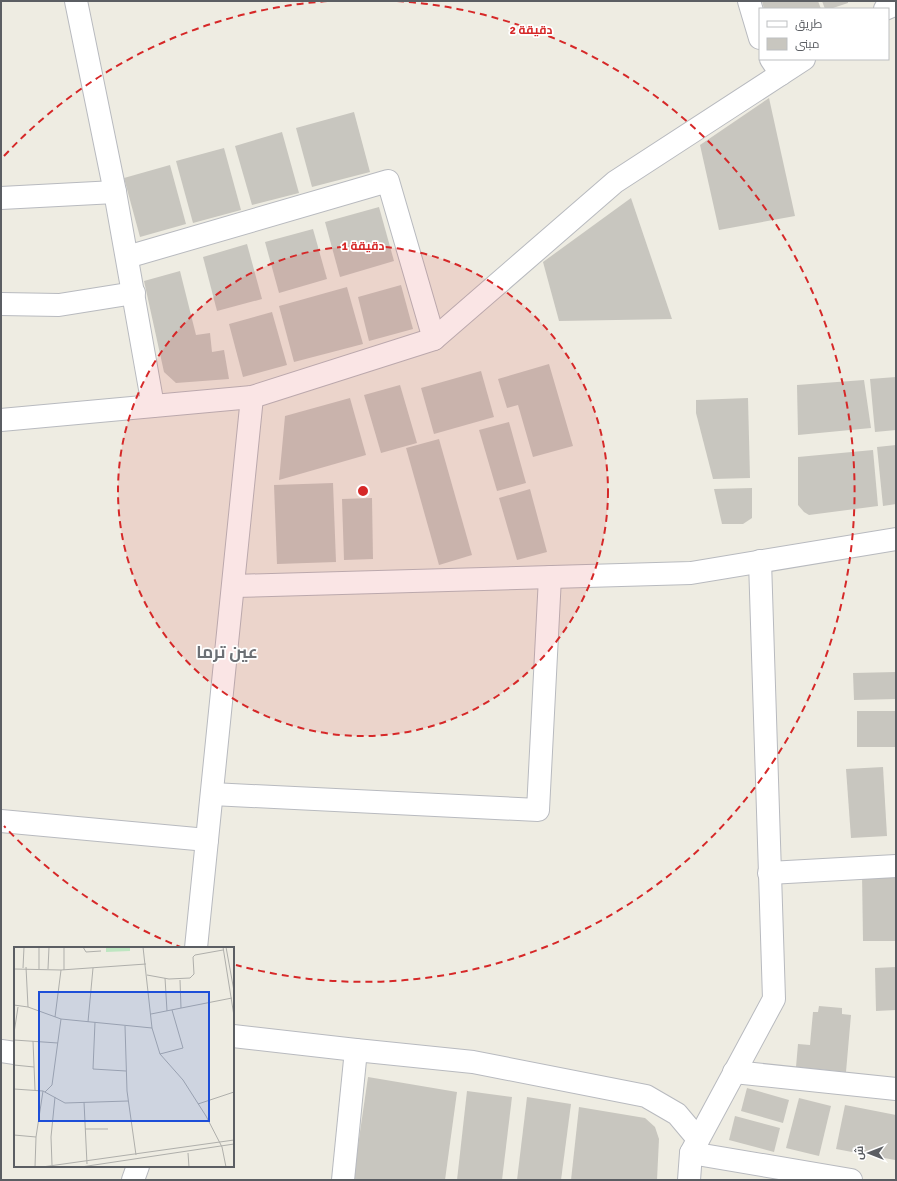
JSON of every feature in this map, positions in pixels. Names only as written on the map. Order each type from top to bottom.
[{"type":"street","points":[[76,1],[115,192],[134,292],[153,406]]},
{"type":"street","points":[[749,1],[759,35]]},
{"type":"street","points":[[1,420],[252,397],[434,339],[615,182],[776,67],[800,60]]},
{"type":"street","points":[[127,257],[388,181],[434,339]]},
{"type":"street","points":[[1,198],[115,192]]},
{"type":"street","points":[[1,304],[59,304],[134,292]]},
{"type":"street","points":[[196,947],[234,586],[252,397]]},
{"type":"street","points":[[234,586],[691,573],[896,539]]},
{"type":"street","points":[[689,1180],[694,1146],[774,999],[760,561]]},
{"type":"street","points":[[212,794],[538,810],[550,577]]},
{"type":"street","points":[[1,821],[207,840]]},
{"type":"street","points":[[770,873],[896,866]]},
{"type":"street","points":[[234,1036],[473,1062],[646,1096],[677,1114],[694,1146],[852,1180]]},
{"type":"street","points":[[343,1180],[356,1050]]},
{"type":"street","points":[[1,1051],[14,1053]]},
{"type":"street","points":[[734,1072],[896,1089]]},
{"type":"street","points":[[133,1180],[138,1167]]},
{"type":"building","points":[[762,1],[818,1],[821,8],[764,8]]},
{"type":"building","points":[[822,1],[848,1],[848,3],[833,8],[825,8]]},
{"type":"building","points":[[769,98],[795,216],[719,230],[700,145]]},
{"type":"building","points":[[354,112],[370,172],[312,187],[296,128]]},
{"type":"building","points":[[282,132],[299,193],[252,205],[235,146]]},
{"type":"building","points":[[224,148],[241,210],[193,223],[176,161]]},
{"type":"building","points":[[170,165],[186,224],[140,237],[124,178]]},
{"type":"building","points":[[631,198],[672,319],[559,321],[543,262]]},
{"type":"building","points":[[379,207],[394,261],[340,277],[325,222]]},
{"type":"building","points":[[313,229],[327,279],[279,293],[265,242]]},
{"type":"building","points":[[247,244],[262,299],[217,311],[203,257]]},
{"type":"building","points":[[180,271],[196,335],[210,333],[212,352],[224,350],[229,379],[176,383],[164,372],[144,281]]},
{"type":"building","points":[[401,285],[413,329],[369,341],[358,297]]},
{"type":"building","points":[[347,287],[363,344],[294,362],[279,306]]},
{"type":"building","points":[[272,312],[287,365],[243,377],[229,324]]},
{"type":"building","points":[[549,364],[573,446],[533,457],[518,405],[507,408],[498,379]]},
{"type":"building","points":[[481,371],[494,417],[434,434],[421,388]]},
{"type":"building","points":[[896,377],[896,430],[875,432],[870,379]]},
{"type":"building","points":[[864,380],[871,428],[798,435],[797,385]]},
{"type":"building","points":[[400,385],[417,443],[381,453],[364,395]]},
{"type":"building","points":[[350,398],[366,455],[279,480],[285,416]]},
{"type":"building","points":[[748,398],[750,478],[713,479],[696,413],[696,400]]},
{"type":"building","points":[[509,422],[526,483],[497,491],[479,430]]},
{"type":"building","points":[[439,439],[472,555],[439,565],[406,448]]},
{"type":"building","points":[[896,445],[896,504],[883,506],[877,447]]},
{"type":"building","points":[[873,450],[878,506],[809,515],[798,505],[798,457]]},
{"type":"building","points":[[333,483],[336,562],[277,564],[274,485]]},
{"type":"building","points":[[752,488],[752,518],[743,524],[722,524],[714,489]]},
{"type":"building","points":[[530,489],[547,552],[517,560],[499,498]]},
{"type":"building","points":[[372,498],[373,559],[344,560],[342,499]]},
{"type":"building","points":[[896,672],[896,699],[854,700],[853,673]]},
{"type":"building","points":[[857,711],[896,711],[896,747],[857,747]]},
{"type":"building","points":[[883,767],[887,836],[851,838],[846,769]]},
{"type":"building","points":[[862,873],[896,873],[896,941],[863,941]]},
{"type":"building","points":[[896,967],[896,1010],[876,1011],[875,968]]},
{"type":"building","points":[[819,1006],[842,1008],[842,1014],[851,1015],[846,1072],[796,1067],[798,1044],[810,1045],[813,1012],[818,1012]]},
{"type":"building","points":[[368,1077],[457,1092],[445,1180],[353,1180]]},
{"type":"building","points":[[747,1088],[789,1100],[783,1123],[741,1111]]},
{"type":"building","points":[[467,1091],[512,1097],[502,1180],[457,1180]]},
{"type":"building","points":[[527,1097],[571,1104],[561,1180],[517,1180]]},
{"type":"building","points":[[799,1098],[831,1106],[819,1156],[786,1148]]},
{"type":"building","points":[[845,1105],[896,1115],[895,1160],[836,1149]]},
{"type":"building","points":[[579,1107],[645,1118],[655,1127],[659,1139],[657,1180],[571,1180]]},
{"type":"building","points":[[735,1116],[780,1128],[774,1152],[729,1140]]},
{"type":"district","name":"عين ترما","points":[[227,652]]}]
